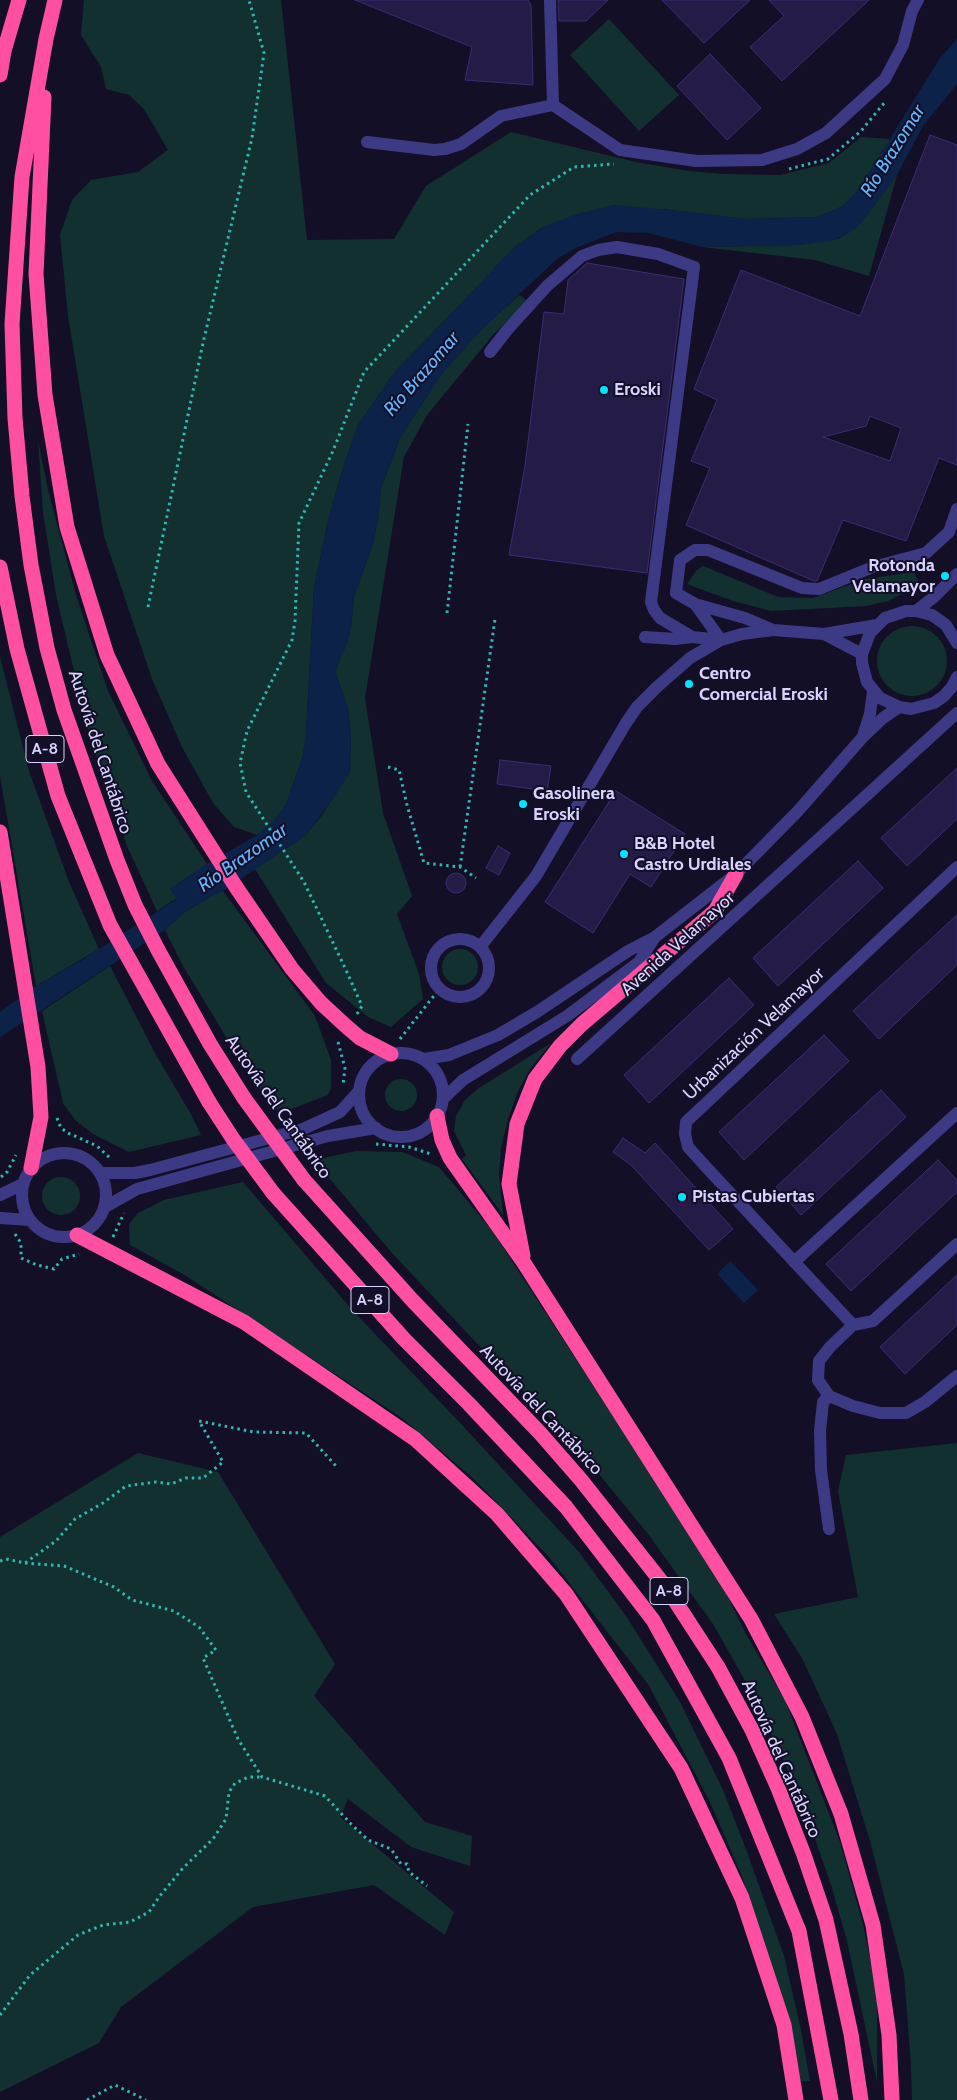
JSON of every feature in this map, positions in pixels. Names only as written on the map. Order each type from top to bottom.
[{"type":"highway","points":[[0,75],[4,51],[19,0]]},
{"type":"highway","name":"Autovía del Cantábrico","points":[[55,0],[46,39],[22,177],[12,324],[15,418],[31,565],[46,639],[64,710],[94,798],[135,905],[210,1044],[244,1098],[304,1180],[413,1301],[540,1433],[581,1480],[668,1590],[718,1667],[752,1730],[778,1788],[804,1855],[826,1920],[851,2034],[861,2100]]},
{"type":"highway","points":[[46,39],[36,274],[45,395],[67,527],[107,655],[158,764],[236,887],[292,968],[347,1027],[360,1038],[391,1054]]},
{"type":"highway","name":"A-8","points":[[0,567],[17,649],[58,796],[110,925],[131,964],[209,1102],[233,1139],[273,1193],[404,1339],[469,1404],[566,1507],[653,1620],[729,1758],[799,1931],[831,2100]]},
{"type":"highway","points":[[0,832],[22,978],[38,1067],[41,1117],[31,1168]]},
{"type":"highway","points":[[524,1263],[508,1184],[517,1124],[535,1080],[560,1046],[582,1024],[715,911],[736,874]]},
{"type":"highway","points":[[437,1116],[442,1140],[450,1158],[524,1263],[751,1619],[802,1716],[841,1814],[873,1925],[889,2035],[892,2100]]},
{"type":"highway","points":[[77,1235],[244,1322],[415,1439],[497,1514],[566,1594],[681,1768],[742,1898],[784,2025],[796,2100]]},
{"type":"street","points":[[550,0],[554,105]]},
{"type":"street","points":[[367,142],[434,150],[445,149],[461,144],[501,116],[554,105],[620,150],[696,161],[762,160],[797,149],[826,133],[885,79],[903,45],[912,11],[918,0]]},
{"type":"street","points":[[490,352],[547,286],[582,256],[598,250],[618,247],[658,254],[694,267],[651,602],[660,618],[692,637]]},
{"type":"street","points":[[773,630],[745,618],[695,604],[676,593],[680,560],[695,550],[708,550],[802,588],[819,589],[873,566],[926,553],[948,532],[957,509]]},
{"type":"street","points":[[916,611],[934,597],[957,574]]},
{"type":"street","points":[[695,604],[721,640]]},
{"type":"street","points":[[956,636],[946,625],[932,615],[916,611],[895,614],[877,625],[870,633],[862,654],[864,673],[873,690],[884,701],[899,707],[923,708],[951,697],[952,687],[957,677]]},
{"type":"street","points":[[480,946],[536,876],[637,707],[690,658],[721,640],[742,634],[773,630],[824,634],[877,625]]},
{"type":"street","points":[[824,634],[862,654]]},
{"type":"street","points":[[645,637],[675,640],[692,637],[721,640]]},
{"type":"street","name":"Avenida Velamayor","points":[[862,738],[870,714],[873,690]]},
{"type":"street","name":"Avenida Velamayor","points":[[424,1060],[449,1055],[498,1035],[537,1012],[628,951],[655,937],[736,874],[798,811],[862,738],[883,718],[899,707]]},
{"type":"street","name":"Avenida Velamayor","points":[[577,1059],[957,713]]},
{"type":"street","name":"Urbanización Velamayor","points":[[853,1325],[747,1213],[688,1147],[685,1134],[686,1122],[957,868]]},
{"type":"street","name":"Avenida Velamayor","points":[[443,1098],[463,1080],[567,1016],[640,962],[655,937]]},
{"type":"street","points":[[452,940],[472,941],[480,946],[486,954],[489,972],[486,982],[480,989],[463,997],[454,996],[440,988],[433,978],[431,968],[437,951],[444,944],[452,940]]},
{"type":"street","points":[[391,1054],[408,1054],[424,1060],[439,1076],[442,1087],[443,1098],[437,1116],[430,1125],[420,1132],[409,1136],[386,1134],[376,1128],[363,1112],[359,1091],[362,1078],[369,1068],[379,1059],[391,1054]]},
{"type":"street","points":[[100,1173],[127,1174],[150,1170],[304,1129],[340,1112],[359,1091]]},
{"type":"street","points":[[794,1262],[957,1113]]},
{"type":"street","points":[[105,1207],[137,1189],[328,1136],[376,1128]]},
{"type":"street","points":[[72,1154],[93,1164],[100,1173],[105,1184],[105,1207],[99,1219],[90,1229],[77,1235],[65,1237],[52,1236],[40,1230],[30,1220],[24,1209],[21,1197],[23,1184],[31,1168],[49,1155],[72,1154]]},
{"type":"street","points":[[0,1195],[23,1184]]},
{"type":"street","points":[[0,1218],[30,1220]]},
{"type":"street","points":[[957,1244],[873,1321],[853,1325],[830,1346],[820,1361],[818,1380],[829,1396],[853,1406],[880,1413],[906,1413],[925,1402],[957,1376]]},
{"type":"street","points":[[829,1396],[823,1402],[820,1431],[821,1470],[829,1530]]},
{"type":"path","points":[[148,607],[203,343],[252,138],[264,53],[249,0]]},
{"type":"path","points":[[447,613],[468,424]]},
{"type":"path","points":[[460,867],[495,619]]},
{"type":"path","points":[[388,767],[399,770],[424,863],[460,867],[476,878]]},
{"type":"path","points":[[246,792],[304,882],[362,1006],[347,1027],[336,1038],[343,1054],[345,1068],[341,1093]]},
{"type":"path","points":[[400,1039],[440,988]]},
{"type":"path","points":[[41,1117],[57,1117],[61,1128],[68,1133],[97,1146],[112,1159],[118,1160]]},
{"type":"path","points":[[0,1177],[6,1172],[18,1151]]},
{"type":"path","points":[[107,1251],[126,1211]]},
{"type":"path","points":[[7,1231],[15,1233],[21,1243],[21,1258],[54,1269],[62,1260],[86,1253]]},
{"type":"path","points":[[25,1563],[56,1541],[76,1519],[103,1503],[126,1486],[156,1482],[171,1484],[186,1478],[203,1478],[222,1462],[199,1421],[254,1432],[306,1433],[336,1466]]},
{"type":"path","points":[[0,1561],[6,1559],[25,1563],[64,1566],[114,1587],[132,1600],[174,1611],[199,1627],[216,1650],[203,1658],[238,1739],[262,1777]]},
{"type":"path","points":[[0,2015],[30,1975],[78,1935],[103,1925],[130,1922],[149,1912],[183,1868],[213,1840],[226,1819],[229,1792],[235,1783],[249,1777],[262,1777],[325,1796],[368,1840],[391,1849],[400,1864],[407,1864],[409,1872],[427,1886]]},
{"type":"path","points":[[88,2100],[115,2086],[146,2100]]},
{"type":"green space","points":[[84,0],[281,0],[307,240],[394,239],[426,186],[511,132],[636,162],[689,171],[723,174],[780,175],[829,163],[861,137],[891,139],[859,189],[843,206],[817,217],[745,219],[663,209],[543,227],[516,246],[394,373],[358,425],[343,468],[329,517],[314,587],[303,756],[286,804],[275,820],[257,835],[234,827],[213,803],[182,747],[152,679],[104,536],[68,316],[60,235],[72,200],[91,180],[138,172],[168,150],[144,109],[129,95],[106,89],[101,67],[81,35]]},
{"type":"green space","points":[[609,19],[679,95],[639,131],[570,55]]},
{"type":"green space","points":[[897,175],[869,276],[815,260],[702,247],[798,245],[838,239],[856,228]]},
{"type":"green space","points":[[519,295],[527,301],[493,335],[427,415],[404,457],[365,698],[383,813],[412,896],[397,914],[419,974],[423,999],[391,1027],[368,1017],[326,983],[255,869],[306,835],[322,815],[350,772],[351,735],[348,708],[335,672],[351,628],[354,597],[373,543],[381,488],[400,438],[440,376],[483,328]]},
{"type":"green space","points":[[38,440],[48,490],[76,595],[108,691],[152,781],[207,864],[170,889],[177,898],[157,911],[127,846],[90,738],[56,595],[43,512]]},
{"type":"green space","points":[[703,566],[778,597],[813,598],[865,579],[914,572],[920,585],[888,601],[866,606],[771,611],[733,601],[687,584],[697,570]]},
{"type":"green space","points":[[912,626],[931,632],[941,642],[947,661],[941,680],[931,690],[912,696],[893,690],[883,680],[877,661],[883,642],[893,632]]},
{"type":"green space","points":[[0,657],[29,771],[69,882],[99,949],[36,986],[0,776]]},
{"type":"green space","points":[[223,891],[315,1016],[331,1060],[331,1088],[328,1095],[291,1109],[276,1110],[253,1081],[183,966],[165,930],[185,912]]},
{"type":"green space","points":[[460,949],[473,954],[478,967],[473,980],[460,985],[447,980],[442,967],[447,954]]},
{"type":"green space","points":[[110,966],[156,1055],[201,1135],[129,1152],[93,1134],[75,1120],[63,1103],[42,1011]]},
{"type":"green space","points":[[551,1043],[530,1069],[518,1091],[508,1119],[501,1148],[499,1174],[503,1215],[462,1159],[466,1155],[454,1131],[456,1116],[465,1100],[479,1088]]},
{"type":"green space","points":[[401,1079],[413,1083],[417,1095],[413,1107],[401,1111],[389,1107],[385,1095],[389,1083]]},
{"type":"green space","points":[[356,1151],[402,1152],[439,1167],[491,1229],[718,1577],[746,1634],[785,1700],[840,1842],[863,1924],[877,1993],[877,2082],[847,1941],[832,1888],[802,1801],[755,1698],[713,1624],[648,1534],[567,1435],[502,1370],[392,1253],[314,1160]]},
{"type":"green space","points":[[61,1177],[74,1183],[80,1196],[74,1209],[61,1215],[48,1209],[42,1196],[48,1183]]},
{"type":"green space","points":[[243,1182],[354,1312],[463,1426],[579,1552],[626,1616],[680,1702],[723,1790],[784,1956],[801,2030],[810,2081],[800,2081],[779,1991],[742,1876],[710,1802],[648,1684],[549,1557],[475,1480],[402,1418],[183,1274],[130,1245],[129,1224],[138,1213],[164,1200]]},
{"type":"green space","points":[[957,1443],[957,2100],[912,2100],[904,1974],[870,1841],[837,1734],[803,1660],[774,1614],[858,1597],[838,1491],[846,1455]]},
{"type":"green space","points":[[138,1453],[218,1472],[335,1664],[314,1696],[425,1822],[472,1836],[470,1866],[411,1847],[348,1799],[340,1817],[454,1912],[445,1935],[374,1885],[253,1907],[121,2007],[99,2043],[0,2092],[0,1537]]},
{"type":"water","name":"Río Brazomar","points":[[957,39],[957,84],[923,126],[897,175],[866,217],[856,228],[844,236],[831,241],[798,245],[702,247],[649,233],[616,232],[576,248],[557,259],[483,328],[440,376],[400,438],[381,488],[373,543],[354,597],[351,628],[346,646],[335,672],[348,708],[351,735],[350,772],[337,793],[306,835],[223,891],[185,912],[165,930],[0,1037],[0,1012],[36,986],[82,960],[177,899],[170,889],[207,864],[257,835],[275,820],[286,804],[303,756],[314,587],[329,517],[358,425],[394,373],[516,246],[543,227],[577,214],[614,205],[745,219],[792,218],[817,217],[843,206],[859,189],[940,58]]},
{"type":"water","points":[[730,1261],[758,1290],[744,1303],[717,1274]]},
{"type":"building","points":[[355,0],[528,0],[531,5],[533,85],[465,80],[472,47]]},
{"type":"building","points":[[558,0],[608,0],[586,21],[559,21]]},
{"type":"building","points":[[662,0],[750,0],[704,43]]},
{"type":"building","points":[[769,0],[869,0],[782,81],[750,47],[784,16]]},
{"type":"building","points":[[710,54],[761,108],[727,140],[677,86]]},
{"type":"building","points":[[930,135],[957,145],[957,465],[939,458],[906,541],[843,520],[817,581],[814,581],[686,525],[710,468],[691,461],[717,400],[694,389],[741,270],[860,316]],"holes":[[[870,416],[901,428],[890,461],[823,437],[866,426]]]},
{"type":"building","name":"Eroski","points":[[587,263],[684,279],[647,573],[509,555],[525,466],[544,312],[564,314],[568,280]]},
{"type":"building","points":[[500,760],[551,766],[547,791],[497,784]]},
{"type":"building","points":[[957,768],[957,819],[907,866],[881,838]]},
{"type":"building","name":"B&B Hotel Castro Urdiales","points":[[616,791],[685,834],[651,887],[630,874],[593,933],[545,902]]},
{"type":"building","points":[[498,846],[510,853],[499,875],[486,868]]},
{"type":"building","points":[[858,861],[883,888],[778,986],[753,958]]},
{"type":"building","points":[[452,873],[460,873],[466,879],[466,887],[460,893],[452,893],[446,887],[446,879]]},
{"type":"building","points":[[957,915],[957,965],[879,1039],[853,1011]]},
{"type":"building","points":[[729,978],[754,1005],[649,1103],[624,1075]]},
{"type":"building","points":[[824,1035],[849,1061],[744,1160],[719,1132]]},
{"type":"building","points":[[881,1090],[906,1117],[801,1215],[776,1187]]},
{"type":"building","name":"Pistas Cubiertas","points":[[623,1138],[645,1153],[655,1143],[733,1229],[709,1250],[631,1165],[613,1152]]},
{"type":"building","points":[[938,1160],[957,1180],[957,1192],[851,1291],[826,1264]]},
{"type":"building","points":[[957,1275],[957,1325],[905,1374],[880,1347]]},
{"type":"place","name":"Eroski","points":[[604,390]]},
{"type":"place","name":"Rotonda Velamayor","points":[[945,576]]},
{"type":"place","name":"Centro Comercial Eroski","points":[[689,684]]},
{"type":"place","name":"Gasolinera Eroski","points":[[523,804]]},
{"type":"place","name":"B&B Hotel Castro Urdiales","points":[[624,854]]},
{"type":"place","name":"Pistas Cubiertas","points":[[682,1197]]}]
